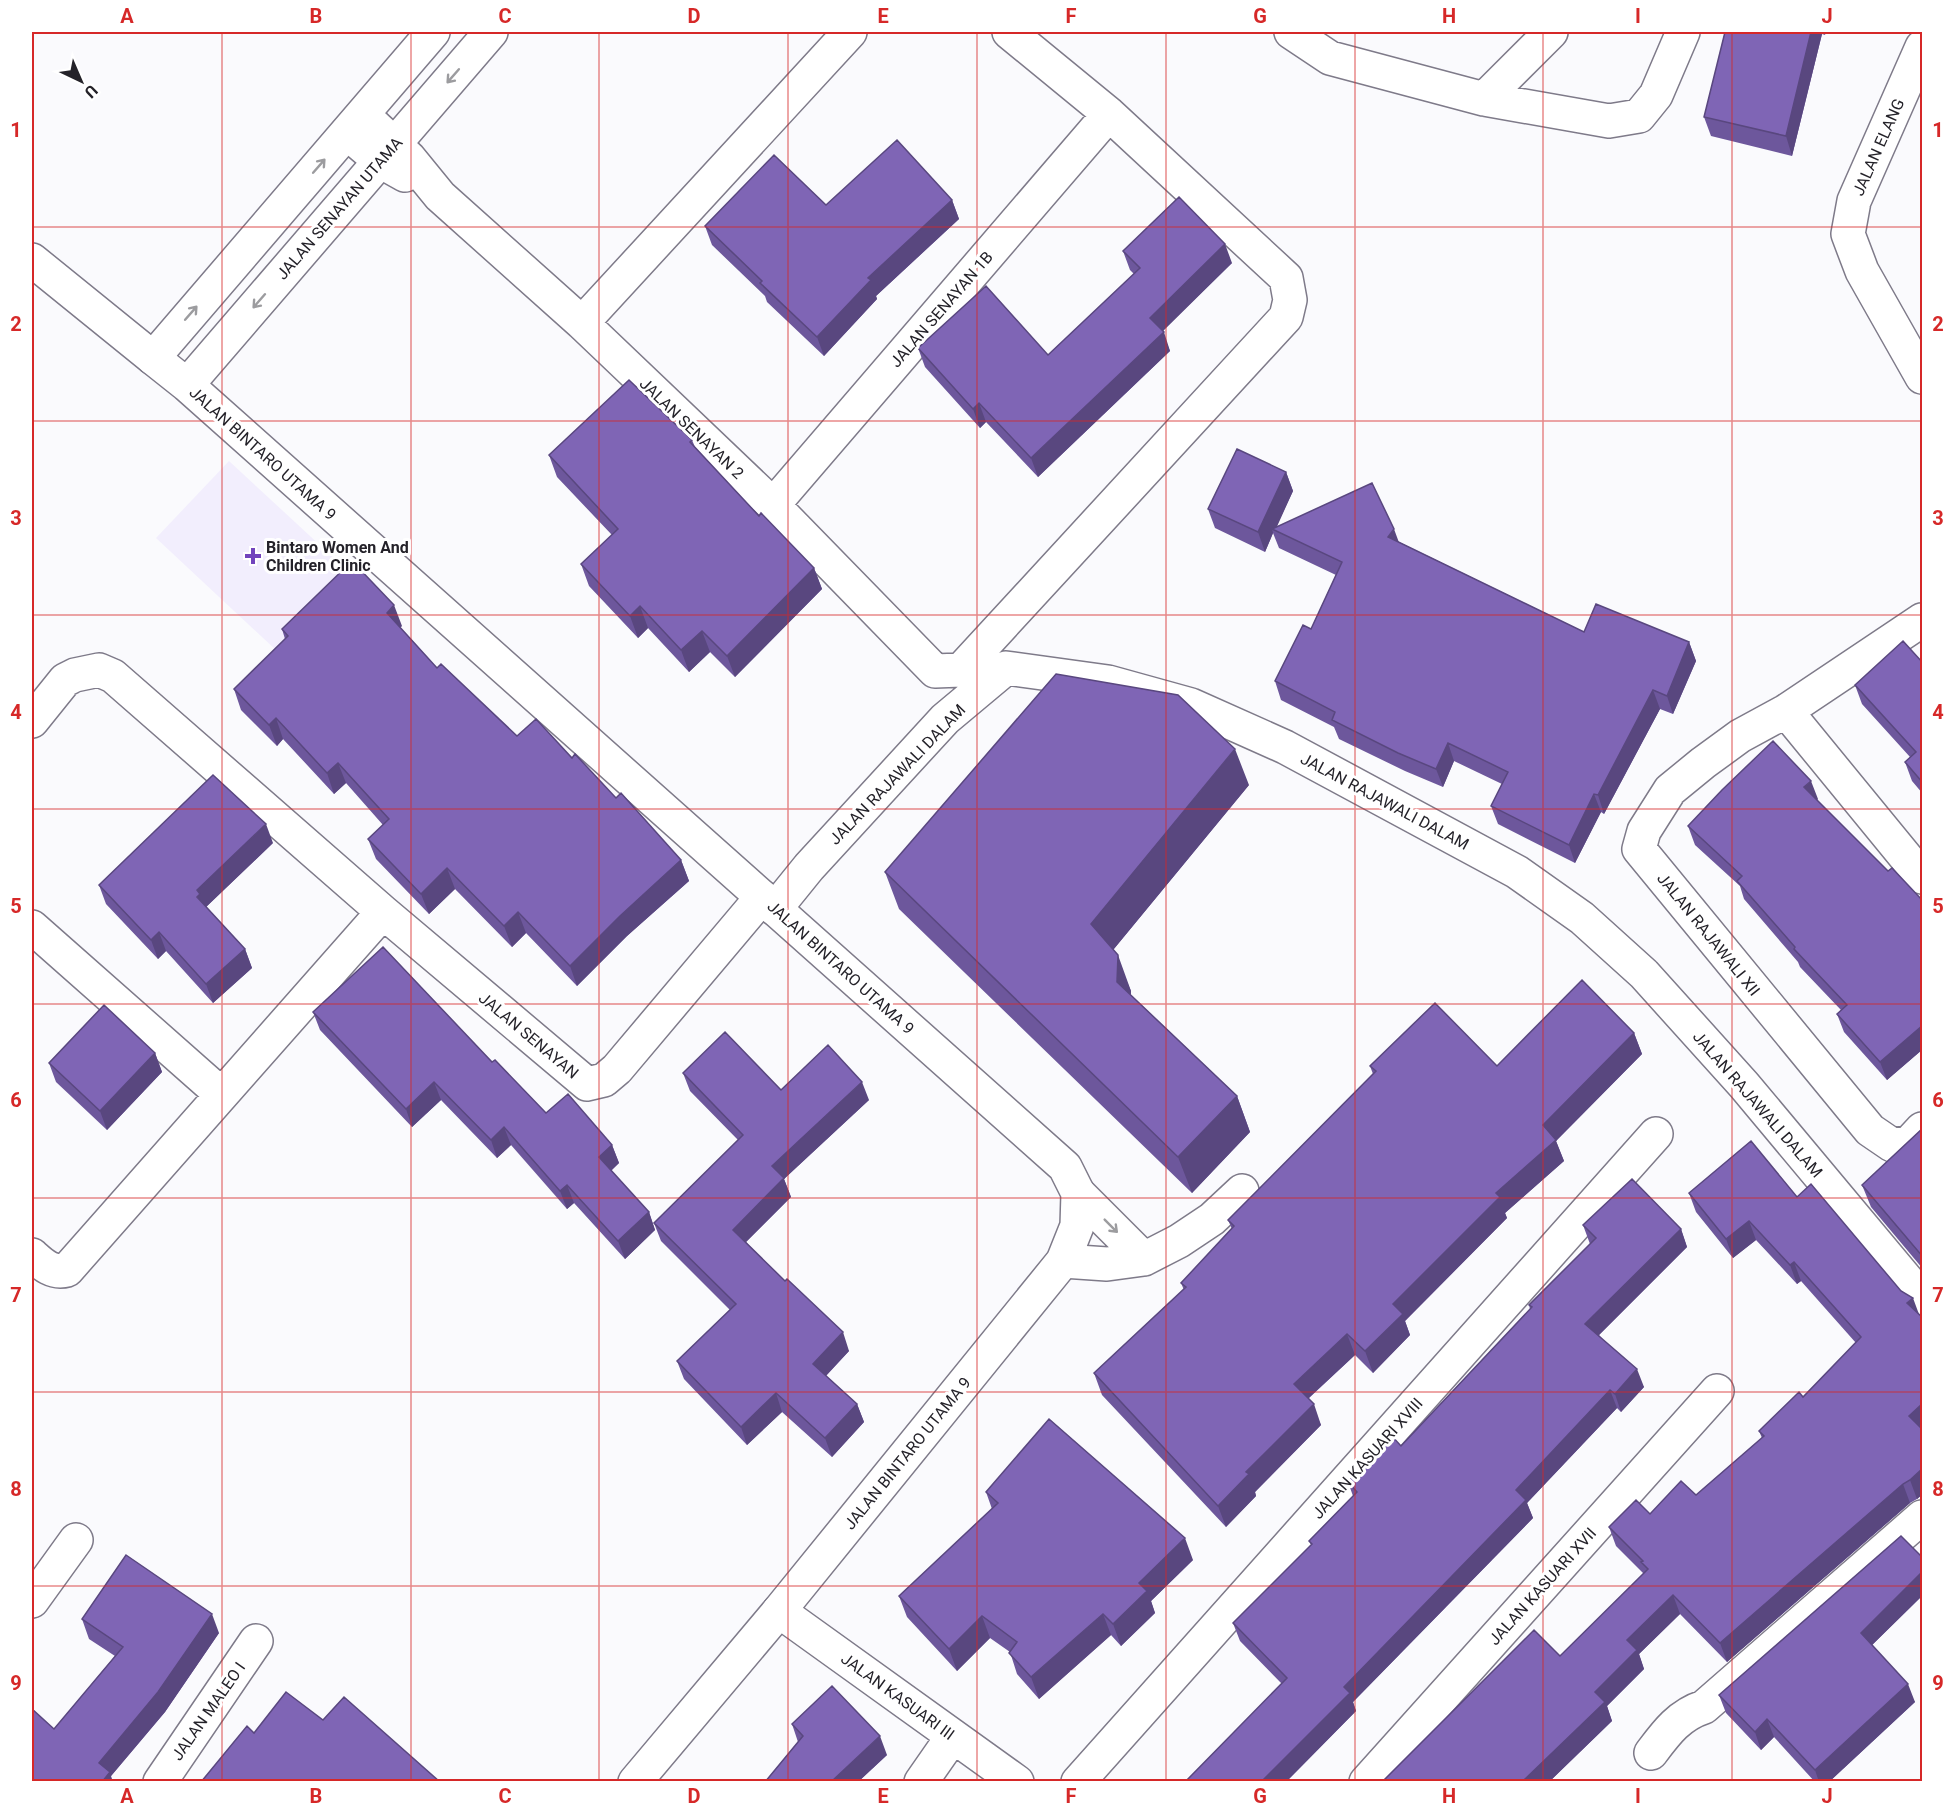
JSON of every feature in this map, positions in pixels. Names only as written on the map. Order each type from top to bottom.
[{"type":"street","points":[[153,358],[433,32]]},
{"type":"street","name":"JALAN SENAYAN UTAMA","points":[[187,385],[491,32]]},
{"type":"street","points":[[582,323],[850,32]]},
{"type":"street","points":[[1009,32],[1109,114]]},
{"type":"street","points":[[1291,32],[1330,58],[1484,99],[1609,121],[1639,116],[1656,95],[1683,32]]},
{"type":"street","points":[[1484,99],[1551,32]]},
{"type":"street","name":"JALAN ELANG","points":[[1923,47],[1854,201],[1848,234],[1862,271],[1923,377]]},
{"type":"street","name":"JALAN SENAYAN 2","points":[[355,124],[440,196],[582,323],[772,505],[935,671],[961,670],[1286,317],[1290,300],[1286,278],[1109,114]]},
{"type":"street","name":"JALAN SENAYAN 1B","points":[[772,505],[1109,114]]},
{"type":"street","name":"JALAN BINTARO UTAMA 9","points":[[32,260],[187,385],[1065,1167],[1078,1193],[1077,1226],[1064,1262],[779,1611],[635,1782]]},
{"type":"street","name":"JALAN RAJAWALI XII","points":[[1923,620],[1786,711],[1740,736],[1670,790],[1644,831],[1639,849],[1870,1130],[1892,1145],[1909,1143],[1923,1129]]},
{"type":"street","name":"JALAN RAJAWALI DALAM","points":[[768,903],[809,867],[945,720],[1006,668],[1108,682],[1191,705],[1284,747],[1507,866],[1582,918],[1644,974],[1737,1077],[1923,1298]]},
{"type":"street","name":"JALAN SENAYAN","points":[[32,721],[65,680],[75,675],[99,670],[113,676],[383,912],[587,1084],[604,1080],[617,1069],[768,903]]},
{"type":"street","points":[[1786,711],[1923,877]]},
{"type":"street","points":[[32,1255],[51,1270],[60,1272],[67,1270],[383,912]]},
{"type":"street","points":[[32,927],[221,1094]]},
{"type":"street","name":"JALAN KASUARI XVIII","points":[[1078,1782],[1656,1134]]},
{"type":"street","points":[[1064,1262],[1107,1264],[1144,1259],[1179,1241],[1212,1219],[1242,1191]]},
{"type":"street","points":[[1078,1193],[1144,1259]]},
{"type":"street","name":"JALAN KASUARI XVII","points":[[1366,1782],[1717,1391]]},
{"type":"street","points":[[1651,1753],[1675,1724],[1689,1712],[1704,1707],[1923,1517]]},
{"type":"street","points":[[32,1601],[76,1540]]},
{"type":"street","name":"JALAN KASUARI III","points":[[779,1611],[1017,1782]]},
{"type":"street","name":"JALAN MALEO I","points":[[160,1782],[256,1641]]},
{"type":"street","points":[[921,1782],[953,1736]]},
{"type":"shaded area","name":"Bintaro Women And Children Clinic","points":[[229,461],[350,573],[277,651],[156,538]]},
{"type":"building","points":[[1725,32],[1811,32],[1786,136],[1704,117]]},
{"type":"building","points":[[897,140],[952,200],[868,278],[871,280],[817,337],[705,226],[774,155],[826,205]]},
{"type":"building","points":[[1179,197],[1225,244],[1150,318],[1164,332],[1031,458],[979,403],[973,409],[918,348],[986,286],[1048,355],[1140,268],[1123,251]]},
{"type":"building","points":[[629,380],[692,440],[690,442],[759,516],[761,513],[814,568],[727,656],[702,631],[681,650],[640,606],[630,616],[581,564],[618,529],[549,455]]},
{"type":"building","points":[[1237,449],[1286,472],[1258,532],[1208,509]]},
{"type":"building","points":[[1372,483],[1394,529],[1388,537],[1584,632],[1596,604],[1689,642],[1667,696],[1653,690],[1598,795],[1594,794],[1569,845],[1491,806],[1508,772],[1448,743],[1436,769],[1332,720],[1335,712],[1275,681],[1303,625],[1311,629],[1342,562],[1272,529]]},
{"type":"building","points":[[352,561],[394,605],[387,613],[437,668],[441,664],[517,736],[536,719],[572,758],[575,754],[616,798],[621,793],[681,860],[570,966],[518,912],[504,926],[447,868],[421,894],[368,839],[389,819],[338,763],[327,773],[276,718],[269,725],[234,689],[288,636],[282,629]]},
{"type":"building","points":[[1903,641],[1923,663],[1923,783],[1905,762],[1916,752],[1855,685]]},
{"type":"building","points":[[1056,674],[1178,695],[1235,749],[1091,924],[1118,955],[1117,982],[1237,1096],[1178,1157],[885,872]]},
{"type":"building","points":[[1773,741],[1811,781],[1804,787],[1888,871],[1892,868],[1923,901],[1923,1025],[1880,1062],[1837,1014],[1847,1005],[1794,949],[1795,947],[1737,881],[1742,876],[1688,826]]},
{"type":"building","points":[[213,775],[266,824],[197,890],[200,894],[197,897],[245,949],[206,984],[159,932],[151,940],[99,885]]},
{"type":"building","points":[[383,947],[492,1062],[495,1060],[546,1113],[568,1094],[612,1145],[599,1157],[649,1212],[618,1241],[567,1185],[560,1191],[504,1127],[491,1140],[434,1082],[406,1109],[313,1012]]},
{"type":"building","points":[[1582,980],[1634,1033],[1543,1125],[1556,1140],[1496,1193],[1500,1197],[1393,1304],[1403,1314],[1365,1351],[1347,1334],[1294,1384],[1314,1404],[1246,1472],[1249,1474],[1218,1506],[1094,1373],[1186,1287],[1181,1283],[1234,1226],[1228,1220],[1376,1071],[1370,1066],[1435,1003],[1497,1066]]},
{"type":"building","points":[[104,1005],[155,1053],[100,1111],[49,1063]]},
{"type":"building","points":[[725,1032],[781,1090],[828,1045],[862,1082],[772,1166],[784,1178],[733,1230],[785,1281],[787,1279],[843,1332],[813,1364],[857,1404],[825,1438],[776,1393],[741,1427],[677,1361],[736,1304],[654,1223],[743,1135],[683,1073]]},
{"type":"building","points":[[1923,1128],[1923,1257],[1862,1185]]},
{"type":"building","points":[[1751,1141],[1797,1197],[1811,1184],[1901,1291],[1913,1298],[1907,1303],[1923,1318],[1923,1403],[1909,1416],[1923,1430],[1923,1468],[1720,1643],[1673,1595],[1627,1640],[1637,1650],[1595,1692],[1605,1702],[1522,1782],[1382,1782],[1534,1630],[1560,1656],[1648,1569],[1609,1527],[1636,1500],[1650,1514],[1681,1481],[1696,1495],[1764,1436],[1759,1431],[1799,1392],[1803,1397],[1861,1337],[1794,1262],[1790,1265],[1749,1221],[1726,1239],[1689,1193]]},
{"type":"building","points":[[1632,1179],[1681,1229],[1585,1324],[1637,1369],[1615,1394],[1610,1390],[1516,1490],[1526,1500],[1344,1687],[1350,1693],[1261,1782],[1185,1782],[1287,1678],[1233,1623],[1312,1544],[1309,1541],[1357,1492],[1348,1482],[1382,1444],[1391,1435],[1401,1446],[1532,1307],[1529,1305],[1596,1238],[1583,1225]]},
{"type":"building","points":[[1049,1419],[1185,1538],[1139,1583],[1147,1591],[1113,1624],[1103,1614],[1031,1677],[1009,1653],[1017,1642],[982,1616],[949,1649],[899,1596],[998,1503],[986,1492]]},
{"type":"building","points":[[1901,1536],[1923,1558],[1923,1571],[1861,1633],[1908,1684],[1815,1770],[1767,1719],[1755,1732],[1719,1695]]},
{"type":"building","points":[[126,1555],[212,1614],[158,1692],[99,1763],[110,1772],[102,1782],[32,1782],[32,1709],[54,1729],[123,1647],[82,1619]]},
{"type":"building","points":[[832,1686],[880,1736],[831,1782],[765,1782],[803,1736],[792,1724]]},
{"type":"building","points":[[286,1692],[323,1720],[344,1697],[440,1782],[201,1782],[247,1726],[254,1733]]},
{"type":"place","name":"Bintaro Women And Children Clinic","points":[[253,556]]}]
